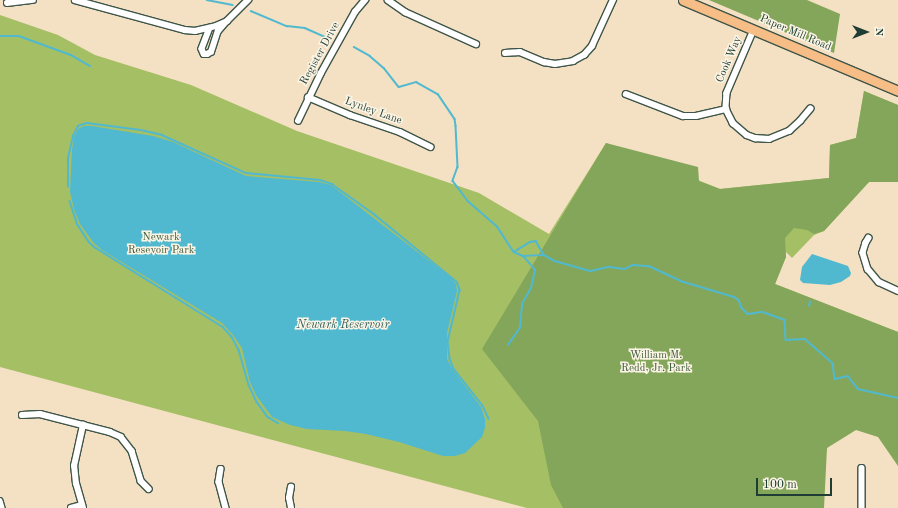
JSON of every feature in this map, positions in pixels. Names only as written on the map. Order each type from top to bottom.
[{"type":"main road","name":"Paper Mill Road","points":[[684,0],[898,91]]},
{"type":"street","points":[[7,3],[33,0]]},
{"type":"street","points":[[75,0],[185,30],[195,31],[210,28],[227,21]]},
{"type":"street","points":[[210,28],[202,49],[204,54],[211,52],[218,31],[248,0]]},
{"type":"street","name":"Register Drive","points":[[298,121],[308,97],[355,12],[365,0]]},
{"type":"street","points":[[388,0],[405,12],[476,44]]},
{"type":"street","points":[[505,53],[520,52],[550,63],[561,64],[573,61],[584,55],[592,46],[613,0]]},
{"type":"street","name":"Cook Way","points":[[726,109],[729,85],[754,30]]},
{"type":"street","points":[[626,94],[683,116],[696,116],[726,109],[733,123],[742,132],[762,139],[776,137],[788,131],[800,121],[810,109]]},
{"type":"street","name":"Lynley Lane","points":[[308,97],[350,115],[400,132],[431,147]]},
{"type":"street","points":[[869,238],[863,253],[868,269],[879,282],[898,291]]},
{"type":"street","points":[[22,415],[40,414],[116,434],[126,441],[132,451],[141,482],[149,489]]},
{"type":"street","points":[[71,508],[82,506],[74,466],[83,425]]},
{"type":"street","points":[[862,468],[862,508]]},
{"type":"street","points":[[221,469],[219,482],[226,508]]},
{"type":"street","points":[[291,487],[289,498],[291,508]]},
{"type":"street","points":[[0,501],[2,508]]},
{"type":"green space","points":[[709,0],[807,0],[840,14],[834,53]]},
{"type":"green space","name":"Newark Resevoir Park","points":[[0,15],[58,35],[95,55],[191,85],[297,131],[479,193],[549,234],[606,143],[720,189],[829,178],[830,145],[856,138],[864,91],[898,105],[898,182],[869,182],[824,231],[814,235],[792,258],[786,252],[786,257],[775,284],[898,332],[841,417],[801,508],[527,508],[0,367]]},
{"type":"green space","name":"William M. Redd, Jr. Park","points":[[864,91],[898,105],[898,182],[869,182],[824,231],[814,234],[807,230],[794,228],[785,238],[786,257],[775,284],[898,332],[898,466],[878,437],[856,430],[827,448],[824,508],[563,508],[551,485],[538,421],[482,349],[606,143],[698,167],[699,181],[720,189],[829,178],[830,145],[856,138]]},
{"type":"water","name":"Newark Reservoir","points":[[84,126],[153,136],[173,142],[246,176],[319,182],[331,185],[451,278],[456,284],[457,291],[447,333],[447,359],[453,370],[481,407],[485,419],[485,428],[482,437],[465,453],[455,456],[443,456],[399,442],[366,434],[345,431],[307,429],[290,425],[272,417],[256,395],[250,382],[242,348],[222,323],[102,250],[93,242],[80,224],[74,209],[70,192],[72,150],[74,137],[78,129]]},
{"type":"water","points":[[812,254],[848,266],[851,273],[850,276],[841,282],[830,285],[803,283],[800,280],[802,267]]},
{"type":"waterway","points":[[207,0],[233,5]]},
{"type":"waterway","points":[[251,11],[287,26],[305,28],[327,38]]},
{"type":"waterway","points":[[0,36],[19,36],[71,55],[90,66]]},
{"type":"waterway","points":[[354,47],[370,56],[384,68],[399,87],[416,82],[438,94],[455,119],[458,167],[453,181],[468,201],[497,226],[514,252],[523,256],[544,255],[555,261],[591,271],[609,267],[625,269],[633,265],[649,266],[684,282],[734,297],[739,300],[742,308],[748,314],[763,312],[785,320],[786,340],[805,339],[833,363],[835,379],[848,376],[858,389],[898,398]]},
{"type":"waterway","points":[[68,187],[68,158],[73,136],[78,126],[87,123],[141,130],[162,135],[246,173],[320,180],[332,184],[374,214],[457,282],[460,290],[448,342],[450,359],[454,369],[483,406],[489,419]]},
{"type":"waterway","points":[[70,201],[78,225],[89,242],[96,248],[223,327],[232,337],[239,350],[249,385],[257,402],[268,417],[278,423]]},
{"type":"waterway","points":[[514,252],[530,242],[536,241],[544,255]]},
{"type":"waterway","points":[[508,345],[520,328],[522,304],[531,288],[535,270],[523,256]]},
{"type":"waterway","points":[[809,306],[810,302]]}]
